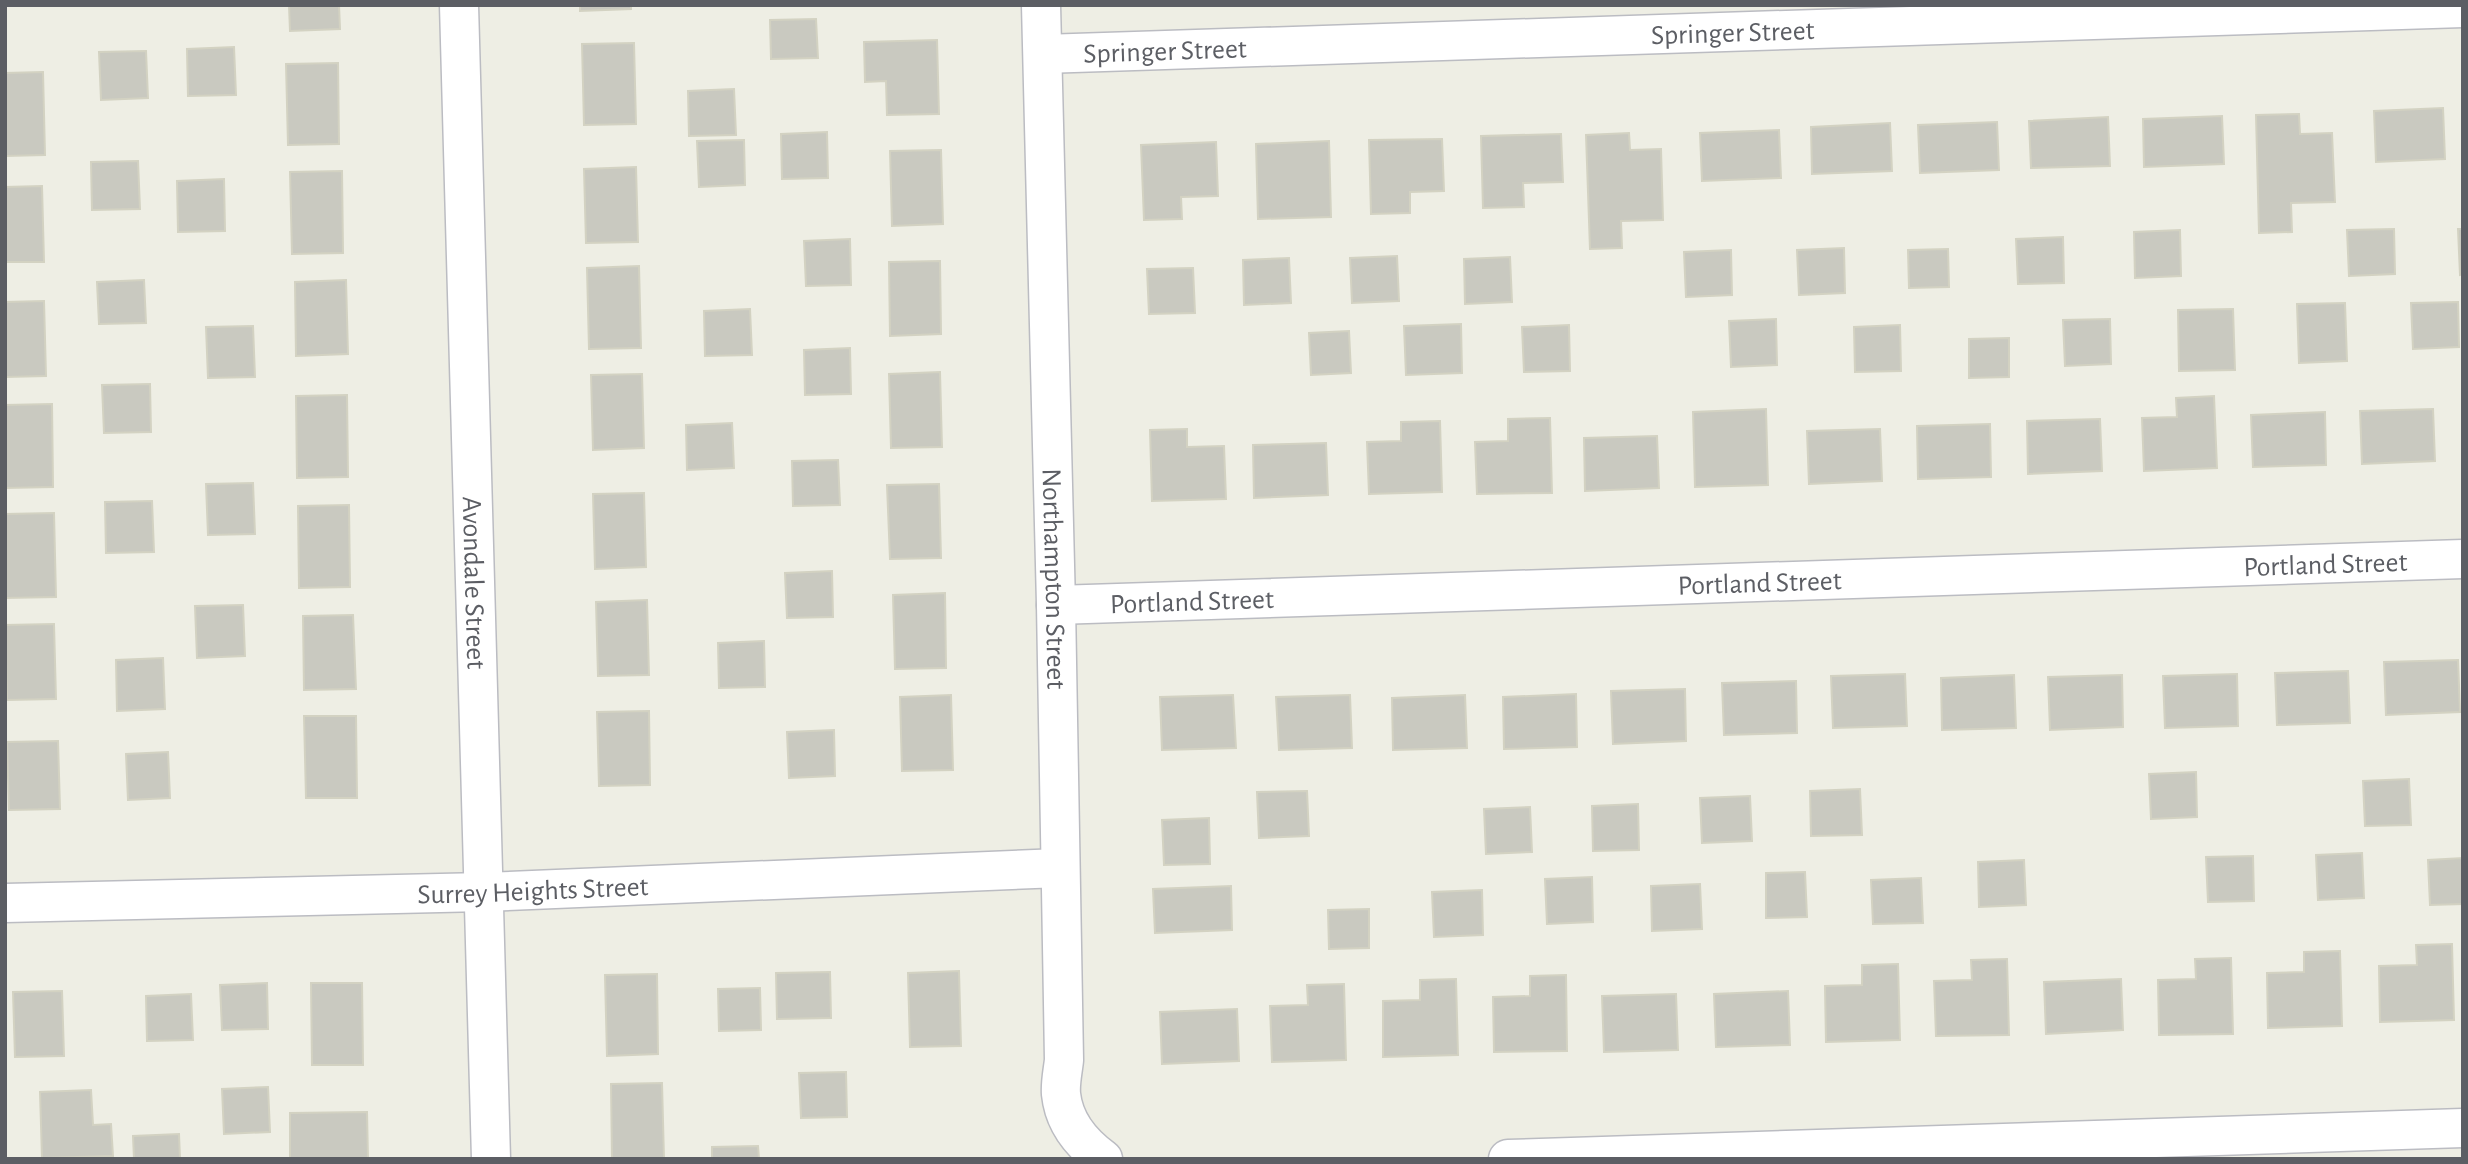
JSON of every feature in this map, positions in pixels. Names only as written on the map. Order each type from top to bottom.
[{"type":"street","name":"Avondale Street","points":[[459,5],[491,1159]]},
{"type":"street","name":"Northampton Street","points":[[1041,5],[1056,605],[1063,1060],[1061,1094],[1070,1125],[1094,1152]]},
{"type":"street","name":"Springer Street","points":[[1043,54],[2463,8]]},
{"type":"street","name":"Portland Street","points":[[1056,605],[2463,559]]},
{"type":"street","name":"Surrey Heights Street","points":[[5,903],[484,892],[1060,867]]},
{"type":"street","points":[[1508,1159],[2463,1128]]},
{"type":"building","points":[[289,5],[339,5],[340,29],[290,31]]},
{"type":"building","points":[[580,5],[631,5],[631,9],[580,11]]},
{"type":"building","points":[[816,19],[818,58],[771,59],[770,20]]},
{"type":"building","points":[[937,40],[939,114],[887,115],[886,81],[865,82],[864,42]]},
{"type":"building","points":[[634,43],[636,124],[584,125],[582,44]]},
{"type":"building","points":[[234,47],[236,95],[188,96],[187,49]]},
{"type":"building","points":[[146,51],[148,98],[101,100],[99,52]]},
{"type":"building","points":[[338,63],[339,144],[288,145],[286,64]]},
{"type":"building","points":[[43,72],[45,155],[5,156],[5,73]]},
{"type":"building","points":[[734,89],[736,135],[689,136],[688,91]]},
{"type":"building","points":[[2443,108],[2445,159],[2376,162],[2374,111]]},
{"type":"building","points":[[2299,114],[2300,134],[2332,133],[2335,202],[2291,203],[2292,232],[2259,233],[2256,115]]},
{"type":"building","points":[[2222,116],[2224,164],[2144,167],[2143,119]]},
{"type":"building","points":[[2108,117],[2110,166],[2031,168],[2029,121]]},
{"type":"building","points":[[1997,122],[1999,170],[1920,173],[1918,125]]},
{"type":"building","points":[[1890,123],[1892,171],[1812,174],[1811,127]]},
{"type":"building","points":[[1779,130],[1781,178],[1702,181],[1700,133]]},
{"type":"building","points":[[827,132],[828,178],[782,179],[781,134]]},
{"type":"building","points":[[1629,133],[1630,150],[1661,149],[1663,220],[1621,221],[1622,248],[1590,249],[1586,135]]},
{"type":"building","points":[[1561,134],[1563,182],[1523,183],[1524,207],[1483,208],[1481,136]]},
{"type":"building","points":[[1442,139],[1444,191],[1410,192],[1410,213],[1371,214],[1369,140]]},
{"type":"building","points":[[744,140],[745,185],[699,187],[697,141]]},
{"type":"building","points":[[1329,141],[1331,217],[1258,219],[1256,144]]},
{"type":"building","points":[[1216,142],[1218,196],[1181,197],[1182,219],[1144,220],[1141,145]]},
{"type":"building","points":[[941,150],[943,224],[892,226],[890,151]]},
{"type":"building","points":[[138,161],[140,209],[92,210],[91,162]]},
{"type":"building","points":[[636,167],[638,242],[586,243],[584,169]]},
{"type":"building","points":[[342,171],[343,253],[292,254],[290,172]]},
{"type":"building","points":[[224,179],[225,231],[178,232],[177,181]]},
{"type":"building","points":[[42,186],[44,262],[5,262],[5,187]]},
{"type":"building","points":[[2394,229],[2395,274],[2349,276],[2347,230]]},
{"type":"building","points":[[2458,229],[2463,229],[2463,274],[2460,275]]},
{"type":"building","points":[[2180,230],[2181,276],[2135,278],[2134,232]]},
{"type":"building","points":[[2063,237],[2064,283],[2018,284],[2016,239]]},
{"type":"building","points":[[850,239],[851,285],[806,286],[804,241]]},
{"type":"building","points":[[1844,248],[1845,293],[1799,295],[1797,250]]},
{"type":"building","points":[[1948,249],[1949,287],[1909,288],[1908,250]]},
{"type":"building","points":[[1731,250],[1732,295],[1686,297],[1684,252]]},
{"type":"building","points":[[1397,256],[1399,301],[1352,303],[1350,258]]},
{"type":"building","points":[[1510,257],[1512,302],[1465,304],[1464,259]]},
{"type":"building","points":[[1289,258],[1291,303],[1244,305],[1243,260]]},
{"type":"building","points":[[940,261],[941,334],[890,336],[889,262]]},
{"type":"building","points":[[639,266],[641,348],[589,349],[587,268]]},
{"type":"building","points":[[1193,268],[1195,313],[1149,314],[1147,269]]},
{"type":"building","points":[[144,280],[146,323],[99,324],[97,282]]},
{"type":"building","points":[[346,280],[348,354],[296,356],[295,282]]},
{"type":"building","points":[[44,301],[46,376],[5,377],[5,302]]},
{"type":"building","points":[[2458,302],[2459,347],[2413,349],[2411,303]]},
{"type":"building","points":[[2345,303],[2347,361],[2299,363],[2297,304]]},
{"type":"building","points":[[750,309],[752,355],[705,356],[704,311]]},
{"type":"building","points":[[2233,309],[2235,370],[2179,371],[2178,310]]},
{"type":"building","points":[[1776,319],[1777,365],[1731,367],[1729,321]]},
{"type":"building","points":[[2110,319],[2111,364],[2065,366],[2063,320]]},
{"type":"building","points":[[1461,324],[1462,373],[1406,375],[1404,326]]},
{"type":"building","points":[[1569,325],[1570,371],[1524,372],[1522,327]]},
{"type":"building","points":[[1900,325],[1901,371],[1855,372],[1854,327]]},
{"type":"building","points":[[253,326],[255,377],[208,378],[206,327]]},
{"type":"building","points":[[1349,331],[1351,373],[1311,375],[1309,333]]},
{"type":"building","points":[[2009,338],[2009,377],[1969,378],[1969,339]]},
{"type":"building","points":[[850,348],[851,394],[805,395],[804,350]]},
{"type":"building","points":[[940,372],[942,447],[891,448],[889,374]]},
{"type":"building","points":[[642,374],[644,448],[593,450],[591,375]]},
{"type":"building","points":[[150,384],[151,432],[104,433],[102,385]]},
{"type":"building","points":[[347,395],[348,477],[297,478],[296,396]]},
{"type":"building","points":[[2214,396],[2217,468],[2144,471],[2142,418],[2177,417],[2176,398]]},
{"type":"building","points":[[52,404],[53,487],[5,488],[5,405]]},
{"type":"building","points":[[1766,409],[1768,485],[1695,487],[1693,412]]},
{"type":"building","points":[[2433,409],[2435,461],[2362,464],[2360,411]]},
{"type":"building","points":[[2325,412],[2326,465],[2253,467],[2251,415]]},
{"type":"building","points":[[1550,418],[1552,493],[1477,494],[1475,442],[1508,441],[1508,419]]},
{"type":"building","points":[[2100,419],[2102,471],[2028,474],[2027,421]]},
{"type":"building","points":[[1440,421],[1442,492],[1369,494],[1367,442],[1401,441],[1401,422]]},
{"type":"building","points":[[732,423],[734,468],[687,470],[686,425]]},
{"type":"building","points":[[1990,424],[1991,477],[1918,479],[1917,426]]},
{"type":"building","points":[[1187,429],[1187,447],[1224,446],[1226,499],[1152,501],[1150,430]]},
{"type":"building","points":[[1880,429],[1882,481],[1809,484],[1807,431]]},
{"type":"building","points":[[1657,436],[1659,488],[1585,491],[1584,438]]},
{"type":"building","points":[[1326,443],[1328,495],[1254,498],[1253,445]]},
{"type":"building","points":[[838,460],[840,505],[793,506],[792,461]]},
{"type":"building","points":[[253,483],[255,534],[208,535],[206,484]]},
{"type":"building","points":[[939,484],[941,558],[890,559],[887,485]]},
{"type":"building","points":[[644,493],[646,567],[595,569],[593,494]]},
{"type":"building","points":[[152,501],[154,552],[106,553],[105,502]]},
{"type":"building","points":[[349,505],[350,587],[299,588],[298,506]]},
{"type":"building","points":[[54,513],[56,597],[5,598],[5,514]]},
{"type":"building","points":[[832,571],[833,617],[787,618],[785,573]]},
{"type":"building","points":[[945,593],[946,668],[895,669],[893,595]]},
{"type":"building","points":[[647,600],[649,675],[598,676],[596,602]]},
{"type":"building","points":[[243,605],[245,656],[197,658],[195,606]]},
{"type":"building","points":[[353,615],[356,689],[304,690],[303,616]]},
{"type":"building","points":[[54,624],[56,699],[7,700],[5,625]]},
{"type":"building","points":[[764,641],[765,687],[719,688],[718,643]]},
{"type":"building","points":[[163,658],[165,709],[117,711],[116,660]]},
{"type":"building","points":[[2458,660],[2460,712],[2386,715],[2384,662]]},
{"type":"building","points":[[2348,671],[2350,723],[2277,725],[2275,673]]},
{"type":"building","points":[[1905,674],[1907,726],[1833,728],[1831,676]]},
{"type":"building","points":[[2237,674],[2238,726],[2165,728],[2163,676]]},
{"type":"building","points":[[2014,675],[2016,728],[1942,730],[1941,678]]},
{"type":"building","points":[[2122,675],[2123,727],[2050,730],[2048,677]]},
{"type":"building","points":[[1796,681],[1797,733],[1724,735],[1722,683]]},
{"type":"building","points":[[1685,689],[1686,741],[1613,744],[1611,691]]},
{"type":"building","points":[[1576,694],[1577,747],[1504,749],[1503,697]]},
{"type":"building","points":[[951,695],[953,770],[902,771],[900,697]]},
{"type":"building","points":[[1233,695],[1236,748],[1162,750],[1160,697]]},
{"type":"building","points":[[1350,695],[1352,748],[1279,750],[1276,697]]},
{"type":"building","points":[[1465,695],[1467,748],[1393,750],[1392,698]]},
{"type":"building","points":[[649,711],[650,785],[599,786],[597,712]]},
{"type":"building","points":[[304,716],[356,716],[357,798],[306,798]]},
{"type":"building","points":[[834,730],[835,776],[789,778],[787,732]]},
{"type":"building","points":[[58,741],[60,809],[9,810],[7,742]]},
{"type":"building","points":[[168,752],[170,798],[128,800],[126,754]]},
{"type":"building","points":[[2196,772],[2197,817],[2151,819],[2149,774]]},
{"type":"building","points":[[2409,779],[2411,825],[2365,826],[2363,781]]},
{"type":"building","points":[[1860,789],[1862,835],[1811,836],[1810,791]]},
{"type":"building","points":[[1307,791],[1309,836],[1259,838],[1257,792]]},
{"type":"building","points":[[1750,796],[1752,841],[1702,843],[1700,798]]},
{"type":"building","points":[[1638,804],[1639,850],[1593,851],[1592,806]]},
{"type":"building","points":[[1530,807],[1532,852],[1486,854],[1484,809]]},
{"type":"building","points":[[1209,818],[1210,864],[1164,865],[1162,820]]},
{"type":"building","points":[[2362,853],[2364,898],[2318,900],[2316,855]]},
{"type":"building","points":[[2253,856],[2254,901],[2208,902],[2206,857]]},
{"type":"building","points":[[2463,858],[2463,904],[2430,905],[2428,860]]},
{"type":"building","points":[[2024,860],[2026,905],[1979,907],[1978,862]]},
{"type":"building","points":[[1805,872],[1807,917],[1766,918],[1766,873]]},
{"type":"building","points":[[1592,877],[1593,922],[1547,924],[1545,879]]},
{"type":"building","points":[[1921,878],[1923,923],[1873,924],[1871,880]]},
{"type":"building","points":[[1700,884],[1702,929],[1652,931],[1651,886]]},
{"type":"building","points":[[1231,886],[1232,930],[1155,933],[1153,889]]},
{"type":"building","points":[[1482,890],[1483,935],[1434,937],[1432,892]]},
{"type":"building","points":[[1369,909],[1369,948],[1329,949],[1328,910]]},
{"type":"building","points":[[2452,944],[2454,1020],[2380,1022],[2379,966],[2417,965],[2416,945]]},
{"type":"building","points":[[2340,951],[2342,1026],[2268,1028],[2267,973],[2304,972],[2304,952]]},
{"type":"building","points":[[2231,958],[2233,1034],[2159,1035],[2158,980],[2196,979],[2195,959]]},
{"type":"building","points":[[2007,959],[2009,1035],[1936,1036],[1934,981],[1972,980],[1971,960]]},
{"type":"building","points":[[1898,964],[1900,1040],[1826,1042],[1825,986],[1862,985],[1862,965]]},
{"type":"building","points":[[959,971],[961,1046],[910,1047],[908,973]]},
{"type":"building","points":[[830,972],[831,1018],[777,1019],[776,973]]},
{"type":"building","points":[[657,974],[658,1054],[607,1056],[605,975]]},
{"type":"building","points":[[1566,975],[1567,1051],[1494,1052],[1493,997],[1530,996],[1530,976]]},
{"type":"building","points":[[1456,979],[1458,1055],[1383,1057],[1383,1001],[1420,1000],[1420,980]]},
{"type":"building","points":[[2121,979],[2123,1030],[2046,1034],[2044,982]]},
{"type":"building","points":[[267,983],[268,1029],[222,1030],[220,985]]},
{"type":"building","points":[[311,983],[362,983],[363,1065],[312,1065]]},
{"type":"building","points":[[1344,984],[1346,1060],[1272,1062],[1270,1006],[1308,1005],[1307,985]]},
{"type":"building","points":[[760,988],[761,1030],[719,1031],[718,989]]},
{"type":"building","points":[[62,991],[64,1056],[15,1057],[13,992]]},
{"type":"building","points":[[1788,991],[1790,1045],[1716,1047],[1714,994]]},
{"type":"building","points":[[191,994],[193,1040],[147,1041],[146,996]]},
{"type":"building","points":[[1676,994],[1678,1050],[1604,1052],[1602,996]]},
{"type":"building","points":[[1237,1009],[1239,1061],[1162,1064],[1160,1012]]},
{"type":"building","points":[[846,1072],[847,1117],[801,1118],[799,1073]]},
{"type":"building","points":[[662,1083],[664,1159],[612,1159],[611,1084]]},
{"type":"building","points":[[268,1087],[270,1132],[224,1134],[222,1089]]},
{"type":"building","points":[[91,1090],[93,1125],[111,1124],[113,1156],[42,1158],[40,1092]]},
{"type":"building","points":[[367,1112],[368,1159],[290,1159],[290,1113]]},
{"type":"building","points":[[179,1134],[180,1159],[134,1159],[133,1136]]},
{"type":"building","points":[[758,1146],[759,1159],[712,1159],[712,1147]]}]
